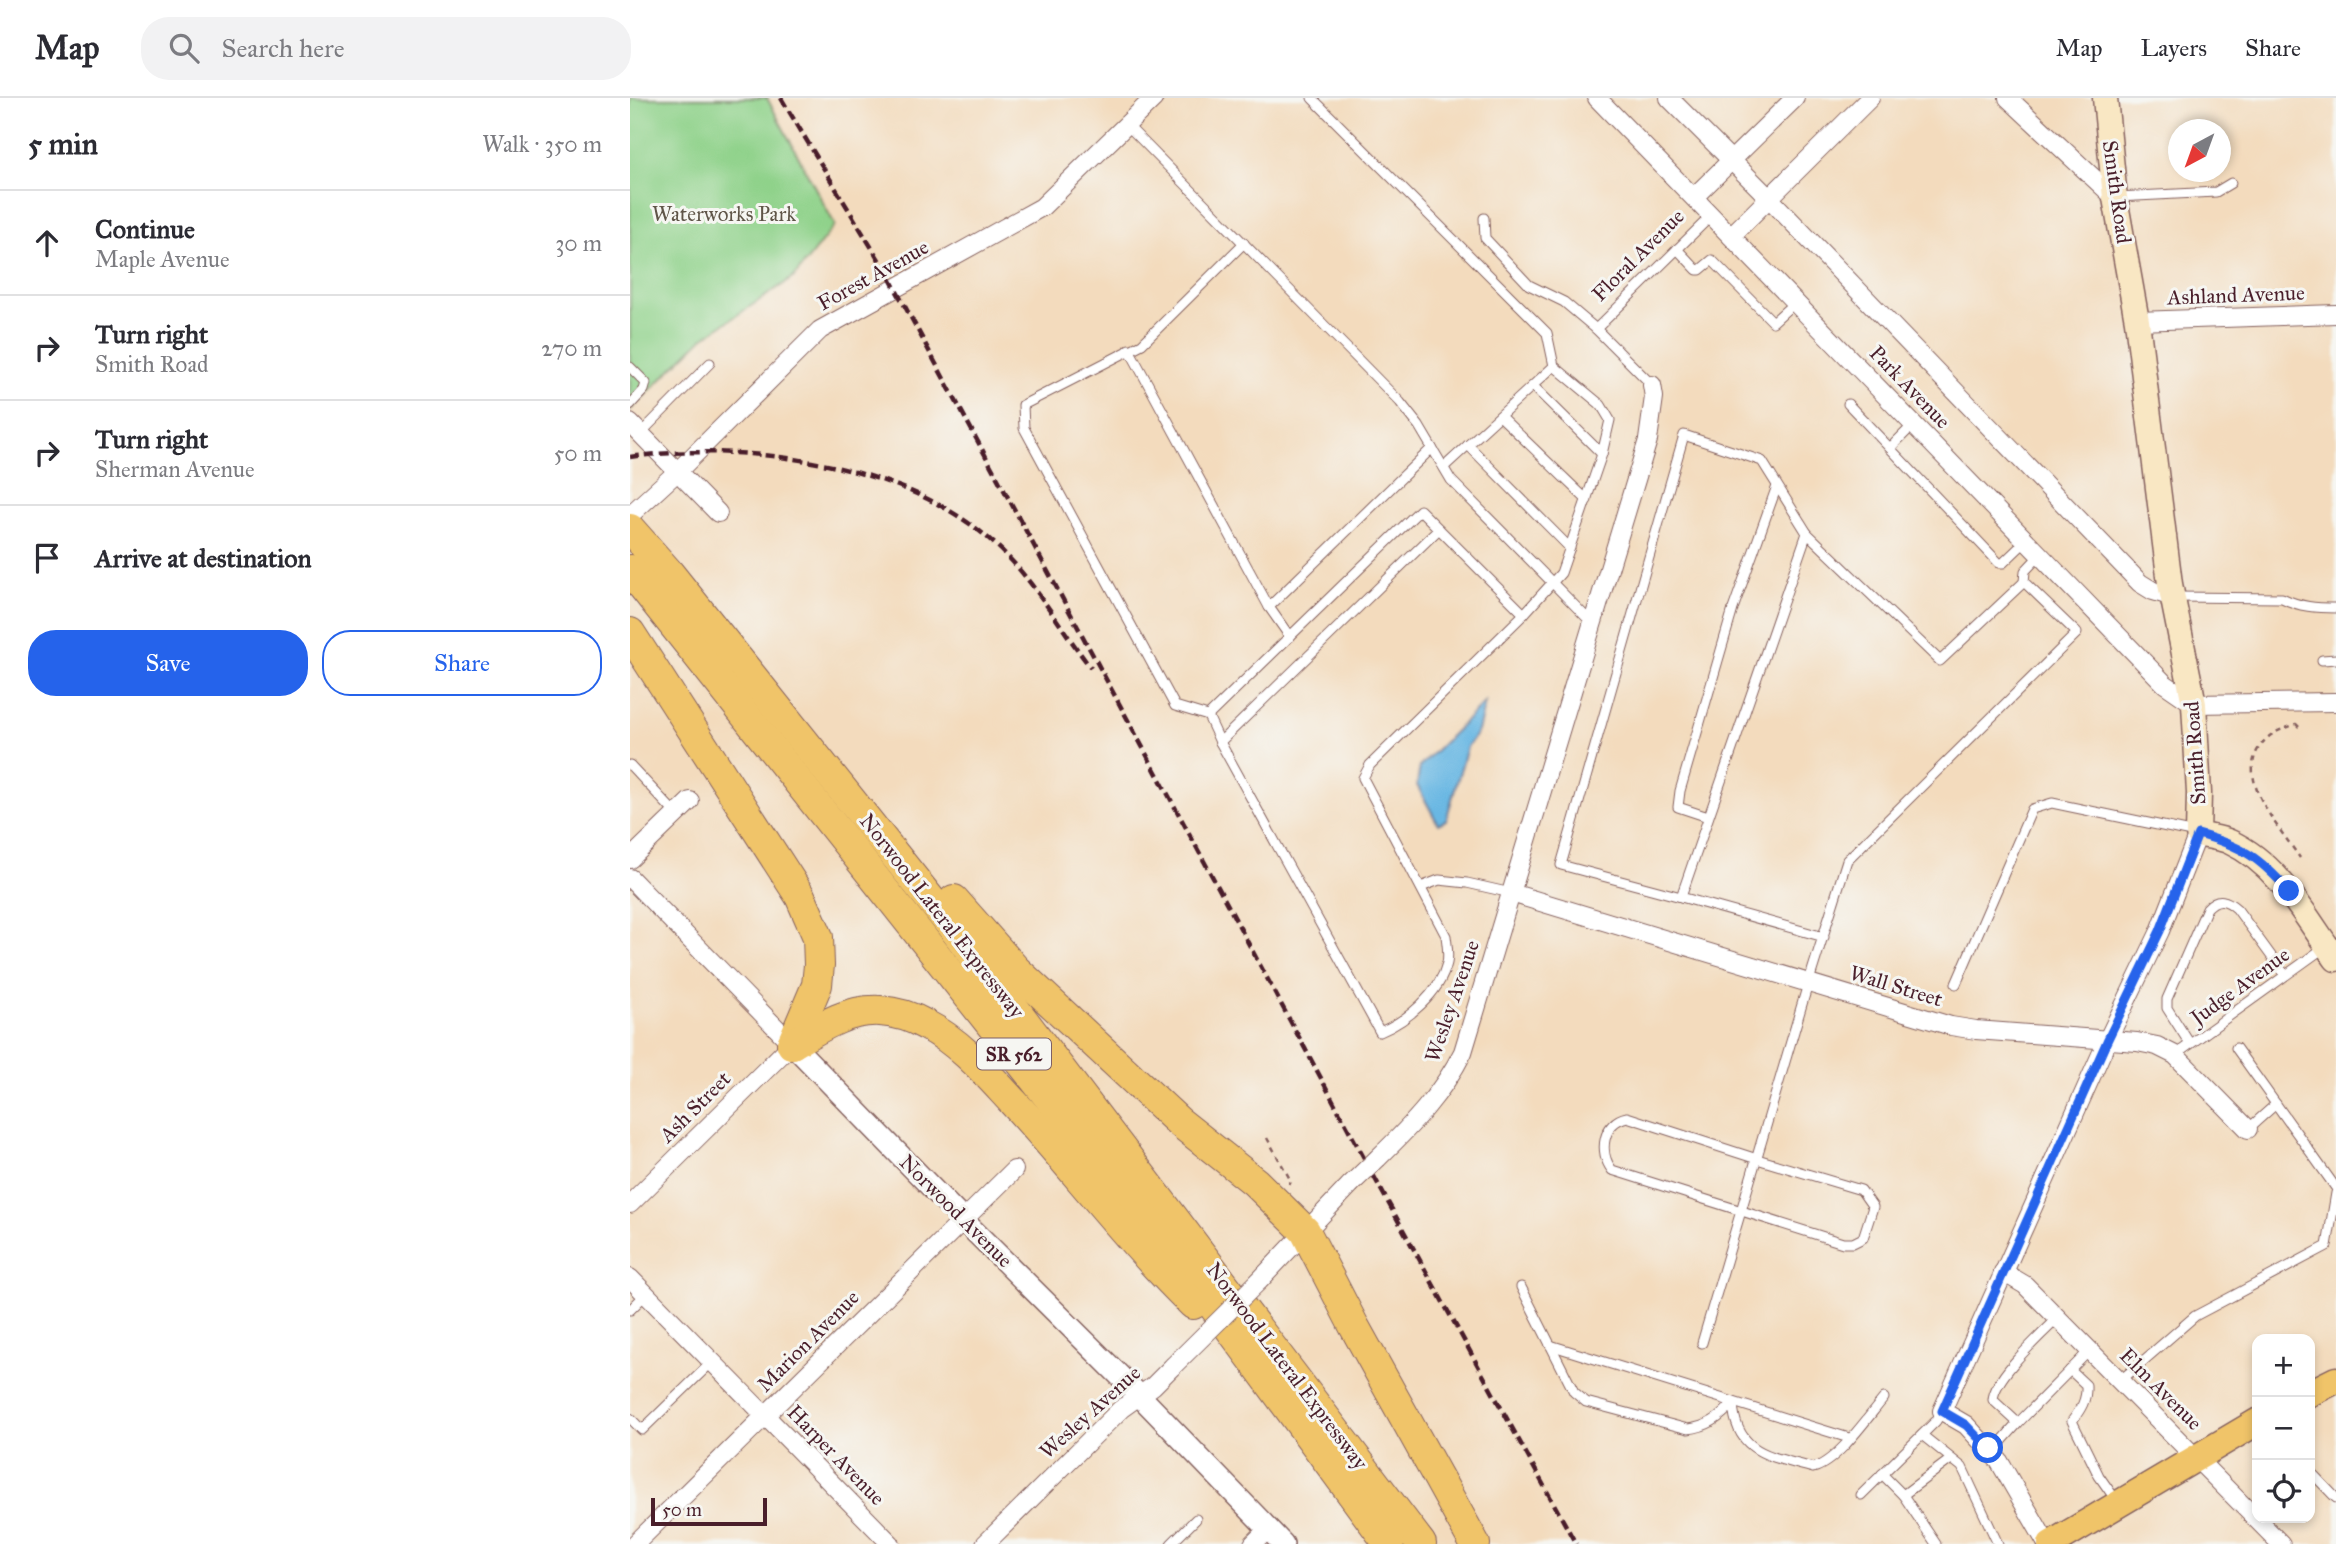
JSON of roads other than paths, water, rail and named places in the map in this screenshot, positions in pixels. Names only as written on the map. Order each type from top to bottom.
[{"type":"highway","name":"Norwood Lateral Expressway","points":[[630,529],[669,573],[962,940],[1422,1544]]},
{"type":"highway","name":"Norwood Lateral Expressway","points":[[630,570],[1198,1285],[1389,1544]]},
{"type":"highway","points":[[630,633],[800,896],[818,937],[817,985],[792,1044]]},
{"type":"highway","points":[[795,730],[956,901],[1016,970],[1178,1121],[1255,1182],[1305,1231],[1354,1326],[1475,1544]]},
{"type":"highway","points":[[792,1044],[829,1022],[854,1013],[879,1011],[902,1015],[927,1025],[950,1041],[975,1062],[1056,1149],[1161,1273],[1262,1373]]},
{"type":"main road","name":"Smith Road","points":[[2105,98],[2115,198],[2137,321],[2173,597],[2194,704],[2199,793],[2198,834]]},
{"type":"main road","points":[[2198,834],[2230,842],[2266,865],[2289,891],[2331,952]]},
{"type":"main road","points":[[2315,1390],[2336,1380]]},
{"type":"main road","points":[[2049,1544],[2252,1425]]},
{"type":"street","name":"Forest Avenue","points":[[630,515],[820,330],[1042,207],[1154,98]]},
{"type":"street","name":"Park Avenue","points":[[1597,98],[2165,684],[2194,704]]},
{"type":"street","name":"Park Avenue","points":[[1669,98],[2140,583],[2153,591],[2173,597]]},
{"type":"street","name":"Floral Avenue","points":[[1694,197],[1795,98]]},
{"type":"street","points":[[1731,236],[1870,98]]},
{"type":"street","points":[[2008,98],[2115,198]]},
{"type":"street","name":"Ashland Avenue","points":[[2137,321],[2336,314]]},
{"type":"street","name":"Wesley Avenue","points":[[985,1544],[1121,1409],[1153,1386],[1259,1281],[1431,1104],[1450,1079],[1463,1052],[1648,440],[1654,397],[1652,385]]},
{"type":"street","points":[[635,428],[718,513]]},
{"type":"street","points":[[2194,704],[2336,702]]},
{"type":"street","points":[[630,859],[690,801]]},
{"type":"street","name":"Smith Road","points":[[1942,1411],[2107,1041],[2160,931],[2198,834]]},
{"type":"street","name":"Norwood Avenue","points":[[630,878],[1275,1536]]},
{"type":"street","name":"Wall Street","points":[[1511,893],[1951,1026],[2157,1046],[2175,1055],[2248,1129]]},
{"type":"street","name":"Ash Street","points":[[630,1204],[792,1044]]},
{"type":"street","name":"Marion Avenue","points":[[635,1544],[1014,1170]]},
{"type":"street","name":"Elm Avenue","points":[[2003,1272],[2025,1285],[2281,1544]]},
{"type":"street","name":"Harper Avenue","points":[[630,1278],[891,1544]]},
{"type":"street","points":[[1942,1411],[1966,1425],[2000,1461],[2049,1544]]},
{"type":"street","points":[[1253,1544],[1275,1536]]},
{"type":"lane","points":[[1244,243],[1142,344],[1023,405],[1024,428],[1175,706],[1208,716],[1380,1031],[1398,1024],[1438,986],[1447,962],[1446,936],[1363,778],[1370,765],[1524,614],[1561,573],[1602,454],[1610,420],[1601,405],[1554,366],[1547,334],[1312,98]]},
{"type":"lane","points":[[1127,125],[1400,402],[1432,447],[1451,480],[1592,624]]},
{"type":"lane","points":[[2115,198],[2216,192],[2231,183]]},
{"type":"lane","name":"Floral Avenue","points":[[1596,329],[1712,215]]},
{"type":"lane","points":[[1484,218],[1485,238],[1529,285],[1564,302],[1596,329],[1652,385]]},
{"type":"lane","points":[[1677,249],[1697,270],[1712,260],[1773,322],[1795,302]]},
{"type":"lane","points":[[1129,349],[1269,607],[1290,636]]},
{"type":"lane","points":[[635,428],[710,363]]},
{"type":"lane","points":[[1444,467],[1554,366]]},
{"type":"lane","points":[[630,367],[646,383],[644,390],[630,405]]},
{"type":"lane","points":[[1533,386],[1602,454]]},
{"type":"lane","points":[[1848,404],[1999,564],[2027,540]]},
{"type":"lane","points":[[1500,416],[1587,500]]},
{"type":"lane","points":[[1890,448],[1914,424]]},
{"type":"lane","points":[[1824,937],[1561,865],[1684,435],[1762,461],[1807,533],[1940,661],[2025,582]]},
{"type":"lane","points":[[1468,445],[1570,548]]},
{"type":"lane","points":[[1269,607],[1432,447]]},
{"type":"lane","points":[[1708,817],[1678,807],[1680,791],[1733,609],[1777,486]]},
{"type":"lane","points":[[1208,716],[1420,510],[1524,614]]},
{"type":"lane","points":[[1220,742],[1439,529]]},
{"type":"lane","points":[[1681,897],[1807,533]]},
{"type":"lane","points":[[1702,1343],[1847,860],[2077,633],[2025,582],[2025,571],[2041,554]]},
{"type":"lane","points":[[2173,597],[2282,598],[2308,608],[2336,608]]},
{"type":"lane","points":[[2322,660],[2336,659]]},
{"type":"lane","points":[[630,765],[676,814]]},
{"type":"lane","points":[[1956,984],[2032,809],[2052,803],[2198,834]]},
{"type":"lane","points":[[1421,887],[1439,880],[1511,893]]},
{"type":"lane","points":[[2190,1044],[2168,1008],[2166,999],[2212,902],[2228,901],[2237,909],[2285,975]]},
{"type":"lane","name":"Judge Avenue","points":[[2175,1055],[2285,975],[2331,952]]},
{"type":"lane","points":[[2236,1048],[2336,1188]]},
{"type":"lane","points":[[2248,1129],[2276,1104]]},
{"type":"lane","points":[[1627,1118],[1757,1159],[1861,1190],[1873,1208],[1863,1238],[1853,1243],[1843,1243],[1612,1170],[1605,1162],[1603,1151],[1610,1126],[1616,1119],[1627,1118]]},
{"type":"lane","points":[[2120,1381],[2195,1316],[2327,1246],[2336,1194]]},
{"type":"lane","points":[[1521,1287],[1574,1392],[1586,1402],[1688,1429],[1704,1426],[1724,1414],[1733,1402]]},
{"type":"lane","points":[[630,1310],[646,1294]]},
{"type":"lane","points":[[2018,1423],[1993,1400],[1993,1390],[2020,1356],[2058,1318]]},
{"type":"lane","points":[[1550,1345],[1849,1438]]},
{"type":"lane","points":[[1992,1452],[2090,1350]]},
{"type":"lane","points":[[630,1418],[642,1430],[713,1361]]},
{"type":"lane","points":[[2070,1370],[2085,1385],[2086,1395],[2082,1408],[2072,1421],[2099,1476],[2118,1504]]},
{"type":"lane","points":[[1733,1402],[1734,1417],[1748,1445],[1760,1453],[1813,1468],[1822,1466],[1884,1398]]},
{"type":"lane","name":"Smith Road","points":[[1861,1495],[1936,1421],[1942,1411]]},
{"type":"lane","points":[[1922,1435],[1962,1468],[1998,1544]]},
{"type":"lane","points":[[1903,1495],[1951,1459]]},
{"type":"lane","points":[[1882,1474],[1903,1495],[1936,1544]]},
{"type":"lane","points":[[2315,1476],[2335,1496]]},
{"type":"lane","points":[[1171,1544],[1196,1519]]},
{"type":"water","points":[[1485,702],[1478,731],[1467,747],[1446,820],[1438,824],[1417,785],[1420,766]]},
{"type":"railway","points":[[781,98],[887,273],[1384,1195],[1576,1544]]},
{"type":"railway","points":[[630,457],[724,452],[774,456],[824,464],[873,477],[919,495],[961,518],[1010,559],[1035,589],[1091,668]]},
{"type":"park label","name":"Waterworks Park","points":[[724,214]]}]
